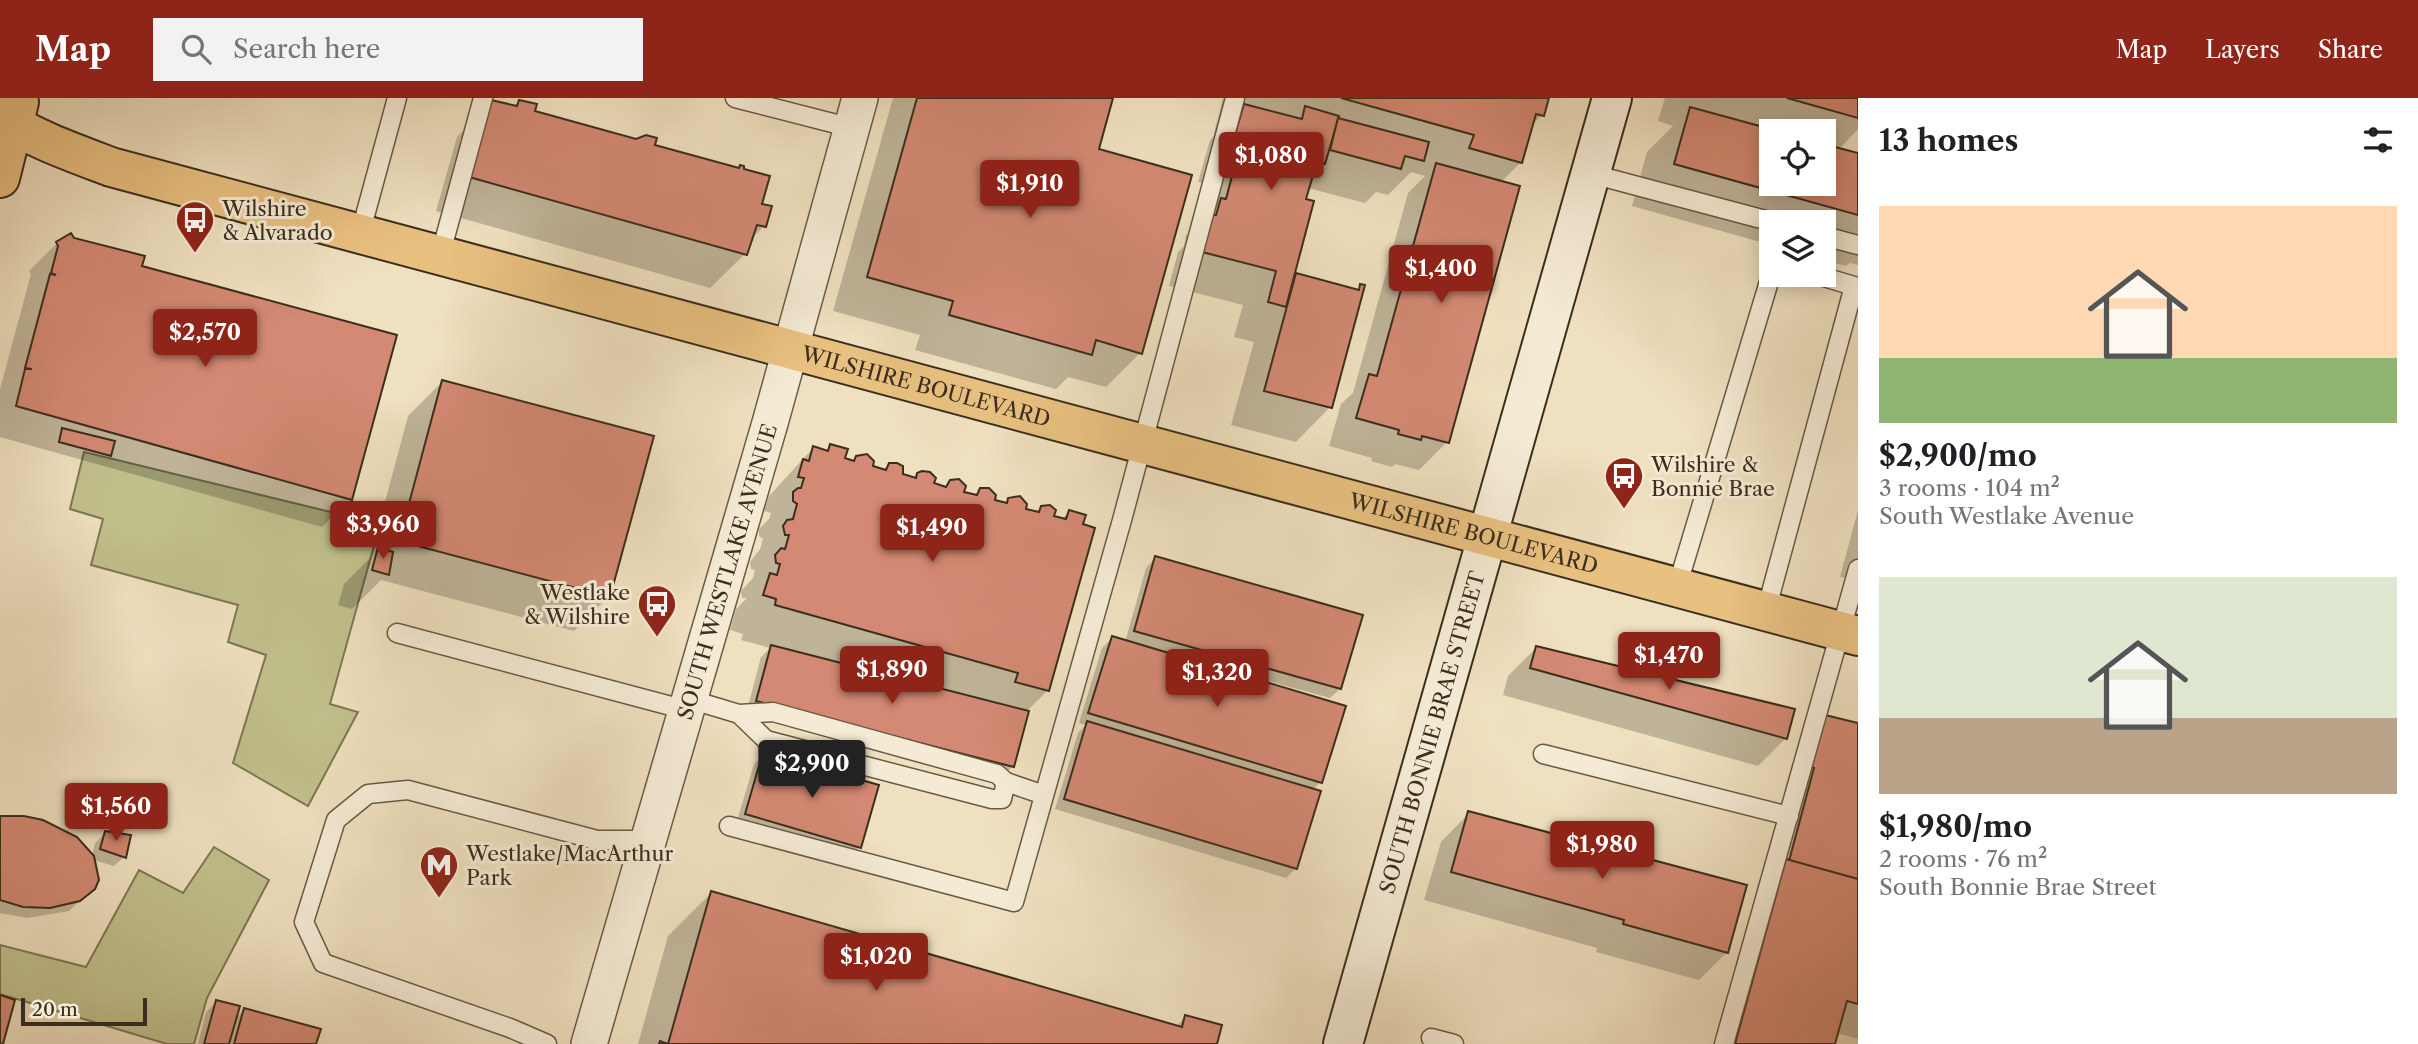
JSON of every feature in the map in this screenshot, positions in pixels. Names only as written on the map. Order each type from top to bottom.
[{"type":"main road","name":"WILSHIRE BOULEVARD","points":[[11,113],[79,155],[111,167],[1849,634]]},
{"type":"main road","points":[[0,178],[11,113]]},
{"type":"street","name":"SOUTH BONNIE BRAE STREET","points":[[1343,1044],[1612,98]]},
{"type":"street","name":"SOUTH WESTLAKE AVENUE","points":[[589,1044],[856,113]]},
{"type":"lane","points":[[360,234],[397,98]]},
{"type":"lane","points":[[440,256],[483,98]]},
{"type":"lane","points":[[735,98],[856,113]]},
{"type":"lane","points":[[729,826],[1014,902],[1235,98]]},
{"type":"lane","points":[[1592,174],[1759,218]]},
{"type":"lane","points":[[1836,239],[1858,245]]},
{"type":"lane","points":[[1766,611],[1854,286],[1836,281]]},
{"type":"lane","points":[[1677,587],[1767,287]]},
{"type":"lane","points":[[1724,1044],[1789,816],[1849,634],[1858,569]]},
{"type":"lane","points":[[397,633],[688,704],[739,714],[774,712],[997,774],[1006,782],[1044,795]]},
{"type":"lane","points":[[739,714],[766,740],[992,799],[1002,799],[1006,782]]},
{"type":"lane","points":[[1543,754],[1789,816]]},
{"type":"lane","points":[[547,1044],[510,1028],[323,963],[304,922],[336,820],[368,794],[408,790],[597,840],[648,840]]},
{"type":"lane","points":[[1431,1038],[1454,1044]]},
{"type":"shaded area","points":[[84,452],[380,524],[330,704],[358,712],[308,806],[233,763],[266,655],[228,642],[238,605],[91,565],[103,519],[70,509]]},
{"type":"shaded area","points":[[214,847],[269,880],[207,998],[194,1044],[167,1044],[0,994],[0,945],[86,967],[139,870],[183,893]]},
{"type":"building","points":[[917,98],[1113,98],[1099,149],[1192,175],[1142,354],[1096,340],[1092,355],[949,315],[953,301],[867,277]]},
{"type":"building","points":[[1341,98],[1549,98],[1544,116],[1536,114],[1522,163],[1469,148],[1474,135]]},
{"type":"building","points":[[1787,98],[1858,98],[1858,118]]},
{"type":"building","points":[[491,100],[517,106],[519,100],[537,104],[535,111],[636,139],[646,135],[657,138],[655,145],[739,168],[740,165],[744,166],[744,169],[770,176],[762,204],[772,206],[766,227],[757,225],[747,255],[469,177]]},
{"type":"building","points":[[1244,104],[1302,119],[1305,106],[1339,116],[1325,164],[1317,162],[1306,199],[1314,201],[1286,307],[1268,302],[1276,271],[1202,252],[1212,215],[1216,215],[1221,198],[1226,199],[1239,149],[1231,148]]},
{"type":"building","points":[[1690,107],[1759,126],[1759,188],[1674,164]]},
{"type":"building","points":[[1338,118],[1429,142],[1424,161],[1405,156],[1401,169],[1330,150]]},
{"type":"building","points":[[1836,147],[1858,153],[1858,215],[1789,196],[1836,196]]},
{"type":"building","points":[[1436,163],[1520,186],[1449,443],[1422,436],[1421,440],[1398,434],[1399,430],[1356,418],[1369,374],[1377,376]]},
{"type":"building","points":[[71,233],[74,238],[145,256],[142,266],[397,335],[352,500],[16,406],[25,369],[32,369],[25,368],[50,274],[56,275],[51,273],[58,246],[56,242]]},
{"type":"building","points":[[1296,273],[1359,290],[1360,284],[1365,285],[1332,408],[1264,391]]},
{"type":"building","points":[[442,380],[654,436],[610,597],[399,541]]},
{"type":"building","points":[[62,428],[115,441],[111,456],[59,442]]},
{"type":"building","points":[[830,444],[848,449],[845,458],[854,461],[856,456],[867,454],[874,461],[873,466],[886,470],[889,463],[897,463],[903,466],[903,474],[916,478],[917,473],[930,472],[936,478],[934,483],[946,487],[950,480],[959,479],[966,486],[964,492],[977,495],[980,488],[989,488],[996,495],[995,500],[1007,503],[1008,498],[1020,496],[1027,504],[1026,509],[1039,512],[1041,506],[1050,505],[1056,510],[1054,516],[1066,519],[1069,510],[1086,515],[1083,524],[1095,528],[1049,691],[1015,682],[1018,673],[775,605],[776,599],[763,595],[770,573],[777,575],[780,564],[776,563],[775,555],[781,548],[785,549],[789,535],[785,535],[783,526],[787,520],[793,519],[797,504],[793,501],[793,492],[801,488],[804,478],[798,477],[803,459],[809,461],[813,446],[828,451]]},
{"type":"building","points":[[378,547],[393,552],[389,575],[372,570]]},
{"type":"building","points":[[1155,556],[1363,615],[1341,689],[1134,631]]},
{"type":"building","points":[[1112,636],[1346,706],[1322,783],[1088,713]]},
{"type":"building","points":[[771,645],[1029,711],[1014,767],[756,701]]},
{"type":"building","points":[[1536,646],[1795,709],[1787,739],[1530,668]]},
{"type":"building","points":[[1825,715],[1858,723],[1858,879],[1789,861]]},
{"type":"building","points":[[1087,721],[1321,791],[1297,869],[1064,799]]},
{"type":"building","points":[[763,752],[879,785],[861,848],[745,814]]},
{"type":"building","points":[[1468,811],[1747,885],[1728,953],[1623,924],[1624,920],[1451,872]]},
{"type":"building","points":[[0,816],[24,816],[43,820],[77,837],[94,856],[99,880],[95,889],[80,901],[50,908],[23,907],[0,900]]},
{"type":"building","points":[[105,831],[131,835],[126,858],[100,849]]},
{"type":"building","points":[[1786,859],[1858,879],[1858,1004],[1847,1001],[1835,1044],[1735,1044]]},
{"type":"building","points":[[711,891],[1182,1027],[1185,1015],[1222,1025],[1217,1044],[668,1044]]},
{"type":"building","points":[[0,995],[15,1000],[3,1044],[0,1044]]},
{"type":"building","points":[[216,1000],[240,1006],[229,1044],[204,1044]]},
{"type":"building","points":[[244,1008],[321,1029],[316,1044],[234,1044]]},
{"type":"place","name":"Wilshire & Alvarado","points":[[195,254]]},
{"type":"place","name":"Wilshire & Bonnie Brae","points":[[1624,510]]},
{"type":"place","name":"Westlake & Wilshire","points":[[657,638]]},
{"type":"place","name":"Westlake/MacArthur Park","points":[[439,899]]}]
